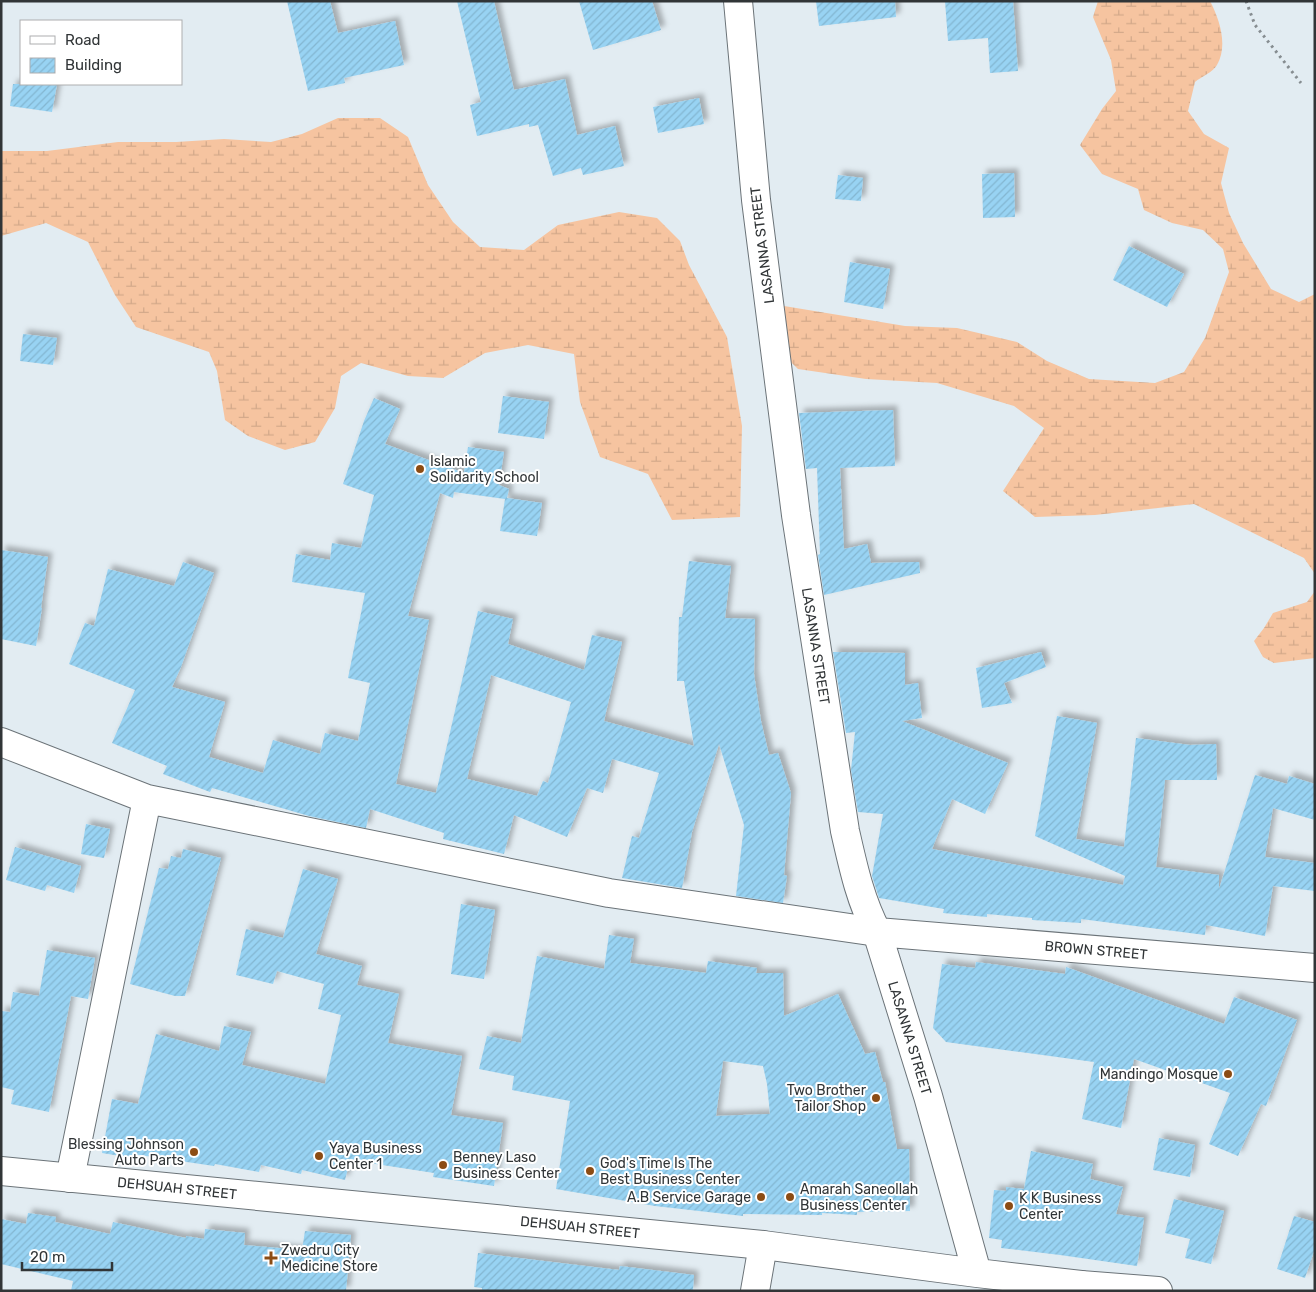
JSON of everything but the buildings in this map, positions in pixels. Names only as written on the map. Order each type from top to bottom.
[{"type":"street","name":"LASANNA STREET","points":[[738,1],[756,200],[796,515],[845,831],[865,910],[877,932],[928,1096],[977,1273]]},
{"type":"street","name":"BROWN STREET","points":[[1,742],[147,799],[609,893],[877,932],[1315,968]]},
{"type":"street","points":[[70,1178],[147,799]]},
{"type":"street","name":"DEHSUAH STREET","points":[[1,1171],[763,1245],[1083,1288],[1158,1291]]},
{"type":"street","points":[[756,1291],[763,1245]]},
{"type":"path","points":[[1246,1],[1255,25],[1301,83]]},
{"type":"green space","points":[[1098,1],[1210,1],[1217,16],[1222,41],[1220,58],[1213,70],[1195,82],[1188,111],[1204,134],[1229,148],[1221,183],[1229,213],[1243,243],[1271,289],[1299,302],[1315,294],[1315,574],[1304,558],[1194,504],[1095,515],[1035,517],[1003,491],[1044,428],[1014,406],[937,383],[866,379],[798,369],[762,334],[778,305],[905,326],[957,328],[1017,342],[1047,361],[1089,379],[1155,383],[1184,372],[1205,338],[1229,272],[1223,249],[1203,230],[1172,223],[1144,210],[1138,189],[1102,174],[1080,145],[1102,109],[1116,91],[1111,60],[1093,17]]},
{"type":"green space","points":[[338,118],[380,118],[408,137],[428,185],[453,222],[480,247],[524,250],[558,225],[619,212],[657,218],[680,241],[689,265],[727,337],[742,426],[740,517],[672,520],[648,474],[600,457],[580,402],[574,354],[528,345],[485,353],[443,378],[408,376],[361,363],[341,376],[335,408],[315,442],[285,450],[248,436],[225,420],[217,371],[209,352],[136,327],[115,295],[88,242],[46,223],[1,236],[1,151],[47,151],[118,142],[176,142],[224,139],[271,142],[302,134]]},
{"type":"green space","points":[[1315,591],[1315,658],[1274,663],[1263,657],[1254,641],[1273,613],[1307,602]]},
{"type":"place","name":"Islamic Solidarity School","points":[[420,469]]},
{"type":"place","name":"Mandingo Mosque","points":[[1228,1074]]},
{"type":"place","name":"Two Brother Tailor Shop","points":[[876,1098]]},
{"type":"place","name":"Blessing Johnson Auto Parts","points":[[194,1152]]},
{"type":"place","name":"Yaya Business Center 1","points":[[319,1156]]},
{"type":"place","name":"Benney Laso Business Center","points":[[443,1165]]},
{"type":"place","name":"God's Time Is The Best Business Center","points":[[590,1171]]},
{"type":"place","name":"A.B Service Garage","points":[[761,1197]]},
{"type":"place","name":"Amarah Saneollah Business Center","points":[[790,1197]]},
{"type":"place","name":"K K Business Center","points":[[1009,1206]]},
{"type":"place","name":"Zwedru City Medicine Store","points":[[271,1258]]}]
